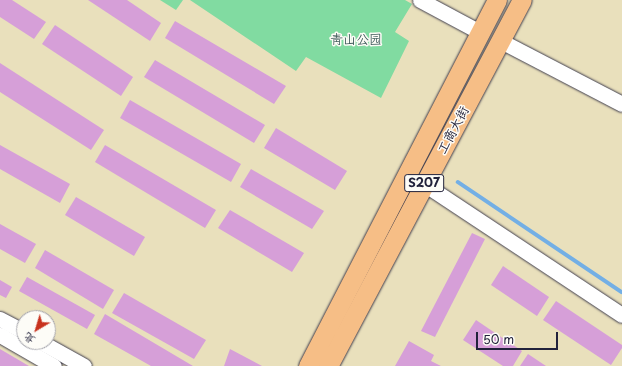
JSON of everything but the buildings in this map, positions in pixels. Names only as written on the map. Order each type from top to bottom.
[{"type":"main road","name":"工商大街","points":[[308,366],[497,0]]},
{"type":"main road","name":"工商大街","points":[[328,366],[522,0]]},
{"type":"street","points":[[420,0],[480,32]]},
{"type":"street","points":[[501,42],[622,104]]},
{"type":"street","points":[[424,184],[622,315]]},
{"type":"street","points":[[0,319],[16,328]]},
{"type":"street","points":[[0,335],[54,366]]},
{"type":"street","points":[[56,350],[84,366]]},
{"type":"green space","points":[[160,0],[183,0],[176,10]]},
{"type":"green space","name":"青山公园","points":[[190,0],[405,0],[412,4],[395,32],[409,41],[381,98],[306,57],[296,71]]},
{"type":"waterway","points":[[458,182],[622,292]]}]
